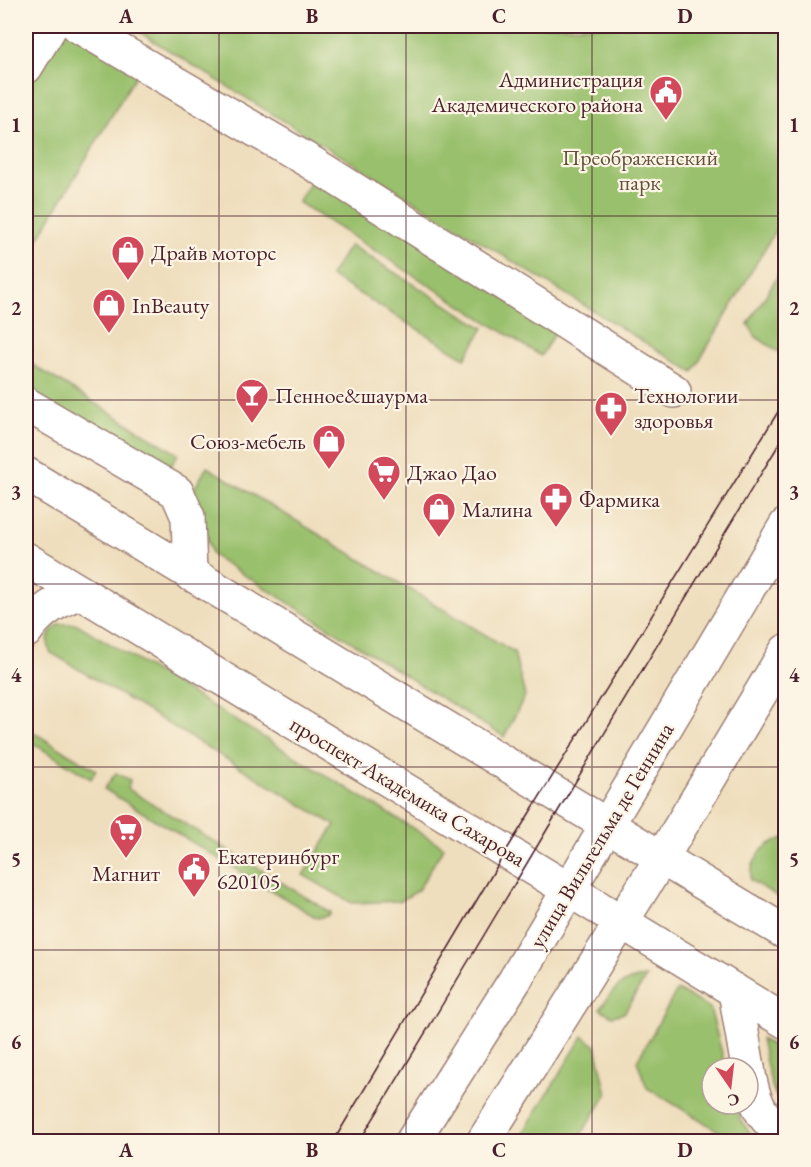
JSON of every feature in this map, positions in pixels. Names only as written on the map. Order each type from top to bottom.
[{"type":"street","points":[[26,67],[51,26]]},
{"type":"street","points":[[78,26],[312,163],[674,391]]},
{"type":"street","points":[[26,404],[177,492],[188,518],[190,574]]},
{"type":"street","points":[[26,474],[786,933]]},
{"type":"street","name":"улица Вильгельма де Геннина","points":[[412,1142],[570,890],[786,525]]},
{"type":"street","name":"проспект Академика Сахарова","points":[[26,559],[786,1022]]},
{"type":"street","points":[[26,631],[34,618],[54,603],[81,592]]},
{"type":"street","points":[[483,1142],[662,859],[786,651]]},
{"type":"street","points":[[735,991],[746,1056]]},
{"type":"street","points":[[760,1108],[769,1125],[786,1135]]},
{"type":"green space","points":[[26,26],[66,26],[139,70],[26,259]]},
{"type":"green space","name":"Преображенский парк","points":[[129,26],[785,26],[785,214],[693,372]]},
{"type":"green space","points":[[315,175],[560,324],[541,356],[298,202]]},
{"type":"green space","points":[[350,245],[484,328],[465,358],[330,276]]},
{"type":"green space","points":[[785,264],[785,356],[756,337],[748,324]]},
{"type":"green space","points":[[26,361],[178,454],[166,475],[26,391]]},
{"type":"green space","points":[[207,467],[514,652],[525,696],[504,737],[212,555],[200,515],[189,497]]},
{"type":"green space","points":[[60,624],[77,624],[444,847],[418,890],[401,901],[352,903],[303,875],[335,825],[50,652],[49,636]]},
{"type":"green space","points":[[26,728],[96,770],[91,779],[26,739]]},
{"type":"green space","points":[[116,773],[130,780],[128,789],[330,912],[327,916],[317,918],[104,789]]},
{"type":"green space","points":[[786,838],[785,901],[750,880],[753,864],[760,852],[771,843]]},
{"type":"green space","points":[[646,977],[624,1013],[612,1016],[600,1009],[618,986],[630,980]]},
{"type":"green space","points":[[677,990],[710,1008],[723,1056],[700,1056],[700,1116],[739,1116],[756,1141],[735,1141],[647,1088],[637,1061]]},
{"type":"green space","points":[[583,1036],[596,1046],[607,1094],[577,1141],[518,1141]]},
{"type":"green space","points":[[761,1039],[785,1053],[785,1111],[772,1086]]},
{"type":"tram line","points":[[333,1142],[506,851],[786,399]]},
{"type":"tram line","points":[[359,1142],[786,433]]},
{"type":"place","name":"Администрация Академического района","points":[[666,121]]},
{"type":"place","name":"Драйв моторс","points":[[128,281]]},
{"type":"place","name":"InBeauty","points":[[109,334]]},
{"type":"place","name":"Пенное&шаурма","points":[[252,424]]},
{"type":"place","name":"Технологии здоровья","points":[[611,437]]},
{"type":"place","name":"Союз-мебель","points":[[329,470]]},
{"type":"place","name":"Джао Дао","points":[[384,501]]},
{"type":"place","name":"Фармика","points":[[556,528]]},
{"type":"place","name":"Малина","points":[[439,538]]},
{"type":"place","name":"Магнит","points":[[126,859]]},
{"type":"place","name":"Екатеринбург 620105","points":[[194,898]]}]
